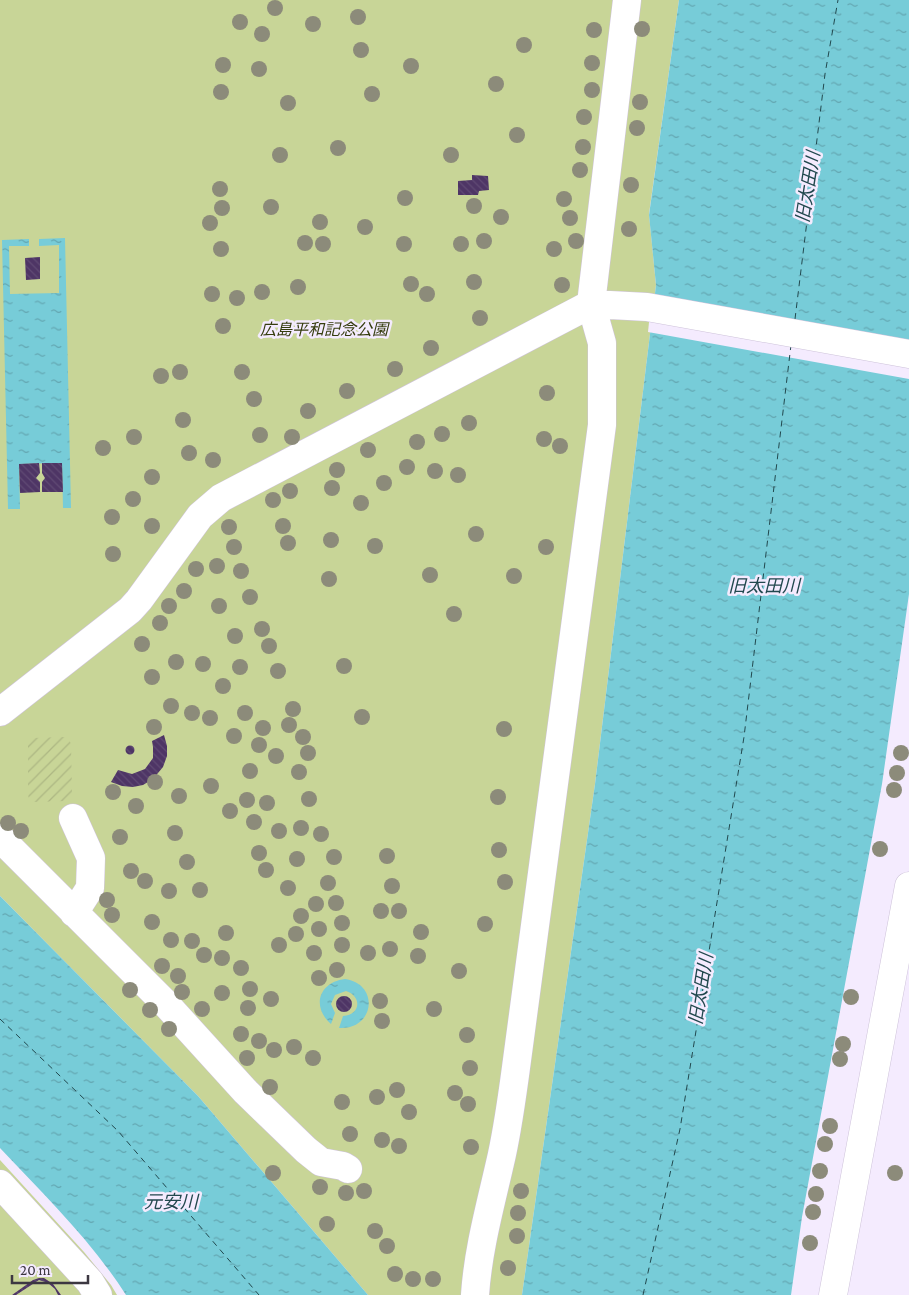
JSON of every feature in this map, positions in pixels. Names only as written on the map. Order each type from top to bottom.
[{"type":"street","points":[[475,1295],[482,1242],[507,1131],[602,425],[602,343],[591,304],[627,0]]},
{"type":"street","points":[[0,712],[130,610],[200,516],[221,498],[591,304],[647,307],[909,354]]},
{"type":"street","points":[[73,818],[90,858],[90,888],[74,913]]},
{"type":"street","points":[[0,838],[165,1003],[246,1092],[306,1150],[321,1162],[343,1166],[348,1169]]},
{"type":"street","points":[[833,1295],[909,886]]},
{"type":"street","points":[[0,1184],[90,1282],[98,1295]]},
{"type":"green space","name":"広島平和記念公園","points":[[0,0],[679,0],[649,214],[656,285],[595,784],[522,1295],[368,1295],[198,1096],[0,896]]},
{"type":"green space","points":[[68,737],[71,744],[72,794],[70,799],[66,801],[33,802],[29,800],[28,740],[32,738]]},
{"type":"green space","points":[[0,1160],[84,1252],[117,1295],[0,1295]]},
{"type":"water","name":"旧太田川","points":[[679,0],[909,0],[909,594],[882,784],[802,1217],[791,1295],[522,1295],[595,784],[656,285],[649,215]]},
{"type":"water","points":[[65,238],[71,508],[63,508],[62,463],[19,464],[20,509],[8,509],[2,240],[29,239],[29,246],[9,246],[10,294],[59,293],[59,245],[39,246],[39,239]]},
{"type":"water","name":"元安川","points":[[0,896],[198,1096],[368,1295],[126,1295],[98,1255],[0,1148]]},
{"type":"water","points":[[345,979],[356,983],[364,989],[368,997],[369,1006],[366,1015],[360,1022],[351,1027],[339,1028],[343,1016],[349,1015],[356,1009],[357,1001],[355,997],[346,991],[335,995],[331,1004],[335,1013],[331,1024],[321,1010],[320,1003],[324,990],[329,985]]},
{"type":"pier","points":[[652,294],[909,340],[909,379],[648,332]]},
{"type":"building","points":[[472,175],[488,176],[489,190],[479,191],[478,195],[458,195],[458,181],[472,180]]},
{"type":"building","points":[[40,257],[40,279],[26,280],[25,258]]},
{"type":"building","points":[[39,463],[40,473],[36,478],[40,482],[40,492],[20,493],[19,464]]},
{"type":"building","points":[[42,463],[62,463],[63,492],[42,492],[42,482],[45,478],[42,473]]},
{"type":"building","points":[[164,735],[167,756],[163,767],[153,779],[143,785],[133,787],[111,782],[118,770],[132,774],[145,769],[153,758],[152,741]]},
{"type":"building","points":[[130,745],[135,750],[130,755],[125,750]]},
{"type":"building","points":[[344,996],[352,1004],[344,1012],[336,1004]]},
{"type":"building","points":[[44,1278],[53,1284],[61,1295],[58,1295],[55,1289],[48,1283],[39,1280],[16,1295],[12,1295],[33,1280]]},
{"type":"ferry route","points":[[795,319],[825,74],[838,0]]},
{"type":"ferry route","points":[[643,1295],[680,1129],[744,737],[791,345]]},
{"type":"ferry route","points":[[0,1019],[118,1131],[259,1295]]}]
